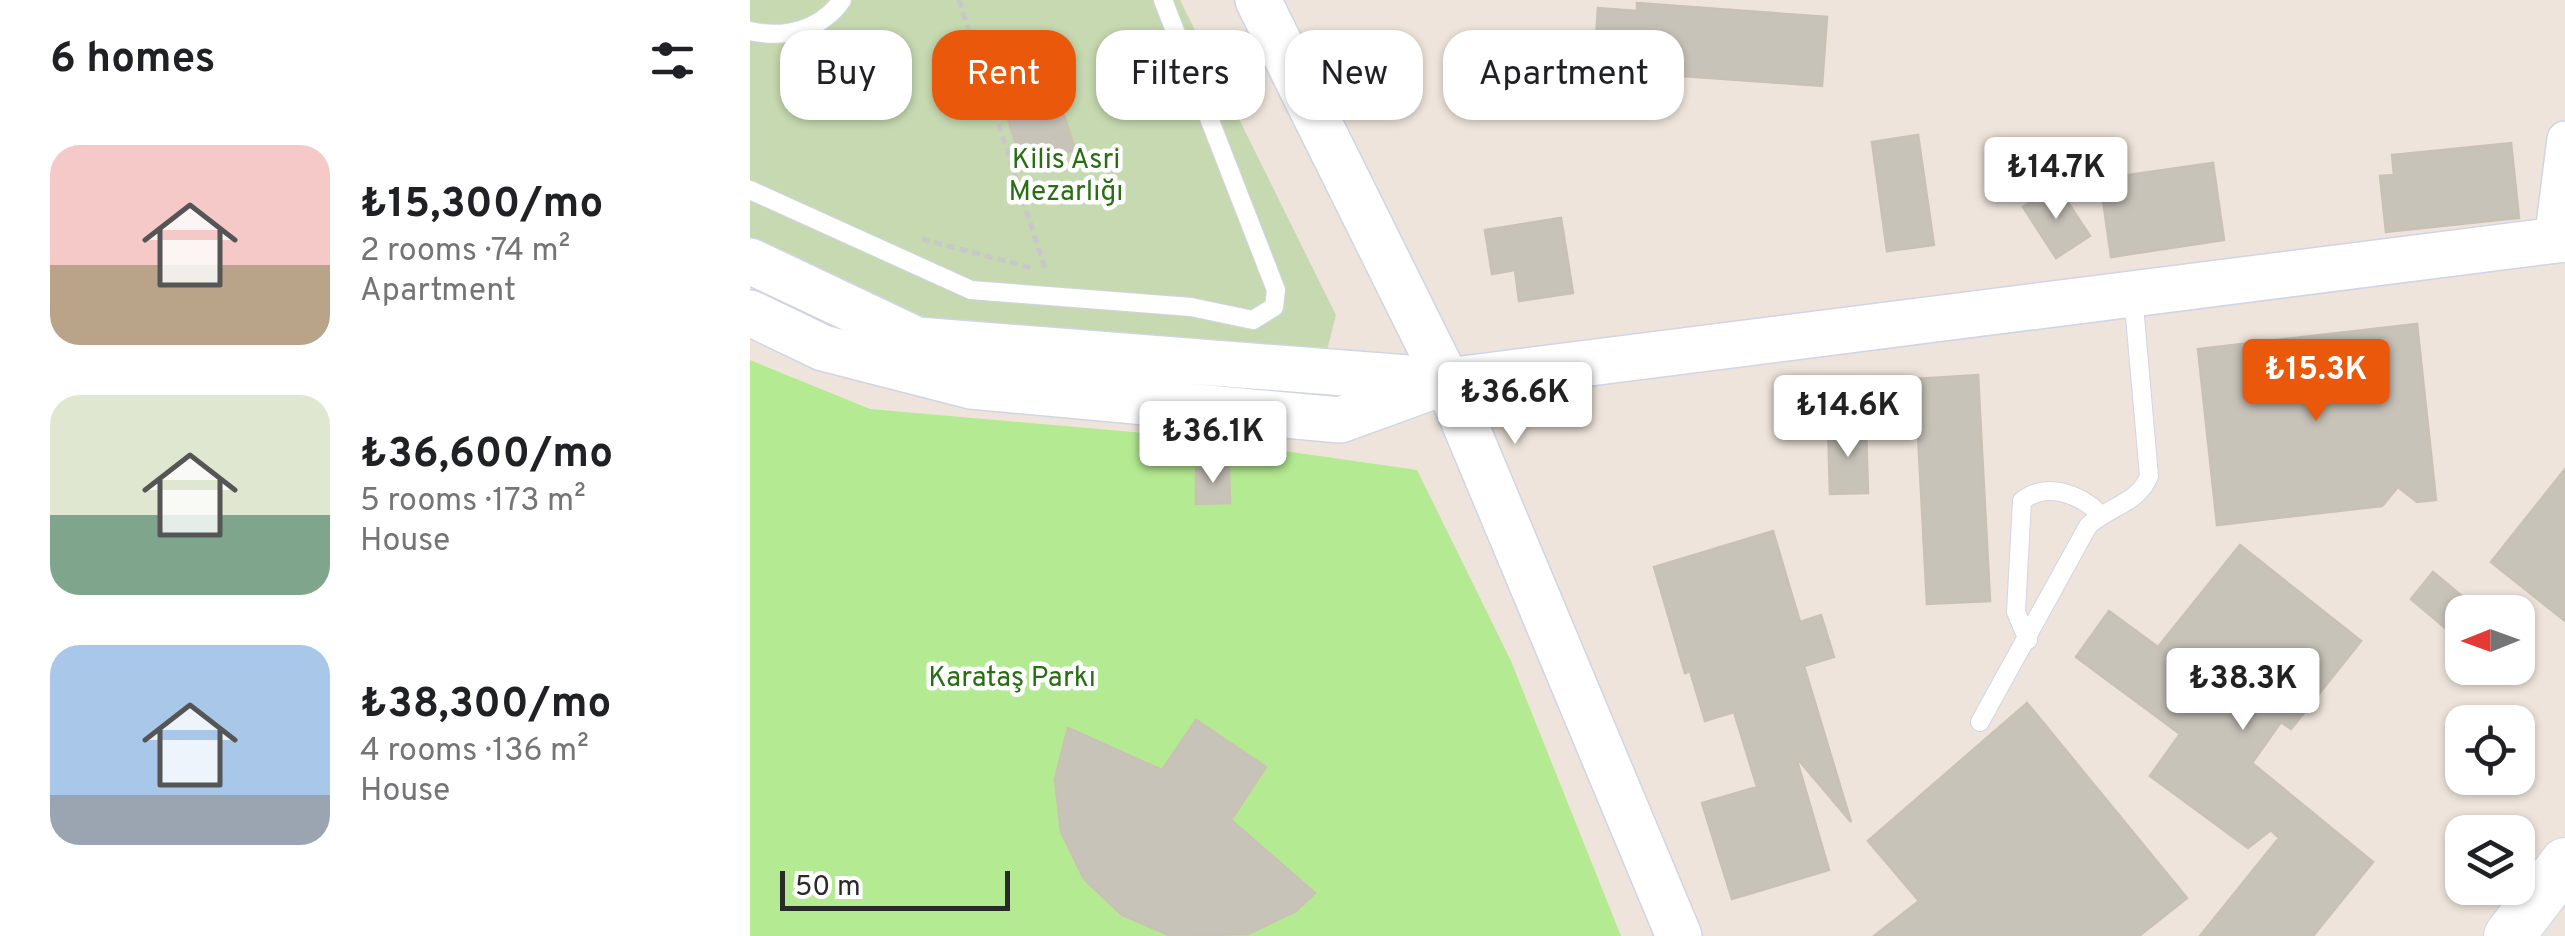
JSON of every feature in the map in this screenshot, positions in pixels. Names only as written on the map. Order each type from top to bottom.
[{"type":"main road","points":[[2509,936],[2565,862]]},
{"type":"street","points":[[1258,0],[1447,381],[1679,936]]},
{"type":"street","points":[[750,261],[917,340],[1447,381],[2558,240],[2565,139]]},
{"type":"street","points":[[750,312],[824,348],[971,386],[1340,420],[1447,381]]},
{"type":"lane","points":[[750,31],[800,31],[825,19],[842,0]]},
{"type":"lane","points":[[750,190],[971,290],[1191,306],[1244,319],[1261,318],[1274,307],[1276,290],[1163,0]]},
{"type":"lane","points":[[1980,722],[2080,539],[2100,514],[2139,494],[2149,476],[2133,294]]},
{"type":"lane","points":[[2028,640],[2016,612],[2022,501],[2032,493],[2058,491],[2084,500],[2100,514]]},
{"type":"path","points":[[959,0],[1046,272]]},
{"type":"path","points":[[919,238],[1064,274]]},
{"type":"green space","name":"Kilis Asri Mezarlığı","points":[[750,0],[1180,0],[1195,30],[1096,30],[1096,120],[1239,120],[1336,315],[1319,382],[910,338],[750,263]]},
{"type":"green space","name":"Karataş Parkı","points":[[750,360],[870,409],[1178,436],[1417,470],[1511,661],[1621,936],[750,936]]},
{"type":"building","points":[[1637,3],[1827,17],[1822,86],[1684,76],[1684,30],[1596,30],[1598,8],[1637,11]]},
{"type":"building","points":[[1008,120],[1065,120],[1075,150],[1023,166]]},
{"type":"building","points":[[1918,135],[1934,245],[1887,251],[1872,142]]},
{"type":"building","points":[[2511,143],[2519,218],[2386,232],[2380,176],[2394,175],[2392,155]]},
{"type":"building","points":[[2213,163],[2224,240],[2111,257],[2100,179]]},
{"type":"building","points":[[2057,186],[2090,236],[2056,258],[2023,207]]},
{"type":"building","points":[[1561,218],[1573,293],[1519,301],[1515,270],[1492,274],[1485,230]]},
{"type":"building","points":[[2417,324],[2436,500],[2417,502],[2398,487],[2382,506],[2217,525],[2198,349]]},
{"type":"building","points":[[1978,375],[1990,601],[1927,604],[1915,379]]},
{"type":"building","points":[[1866,426],[1868,493],[1830,494],[1828,427]]},
{"type":"building","points":[[1229,468],[1230,503],[1196,504],[1196,469]]},
{"type":"building","points":[[2565,469],[2565,621],[2491,562]]},
{"type":"building","points":[[1773,531],[1800,622],[1821,615],[1834,657],[1804,666],[1851,822],[1796,757],[1829,870],[1732,899],[1702,803],[1757,787],[1734,712],[1705,721],[1690,671],[1685,673],[1654,567]]},
{"type":"building","points":[[2240,545],[2361,641],[2291,729],[2281,722],[2252,763],[2373,862],[2313,936],[2200,936],[2279,838],[2271,830],[2248,848],[2150,776],[2180,734],[2076,657],[2109,611],[2158,647]]},
{"type":"building","points":[[2433,572],[2461,595],[2445,595],[2445,628],[2411,599]]},
{"type":"building","points":[[2027,703],[2187,898],[2139,936],[1874,936],[1919,901],[1868,841]]},
{"type":"building","points":[[1196,720],[1266,767],[1231,820],[1315,893],[1296,911],[1248,934],[1171,936],[1122,915],[1084,879],[1061,832],[1055,779],[1068,728],[1162,770]]}]
